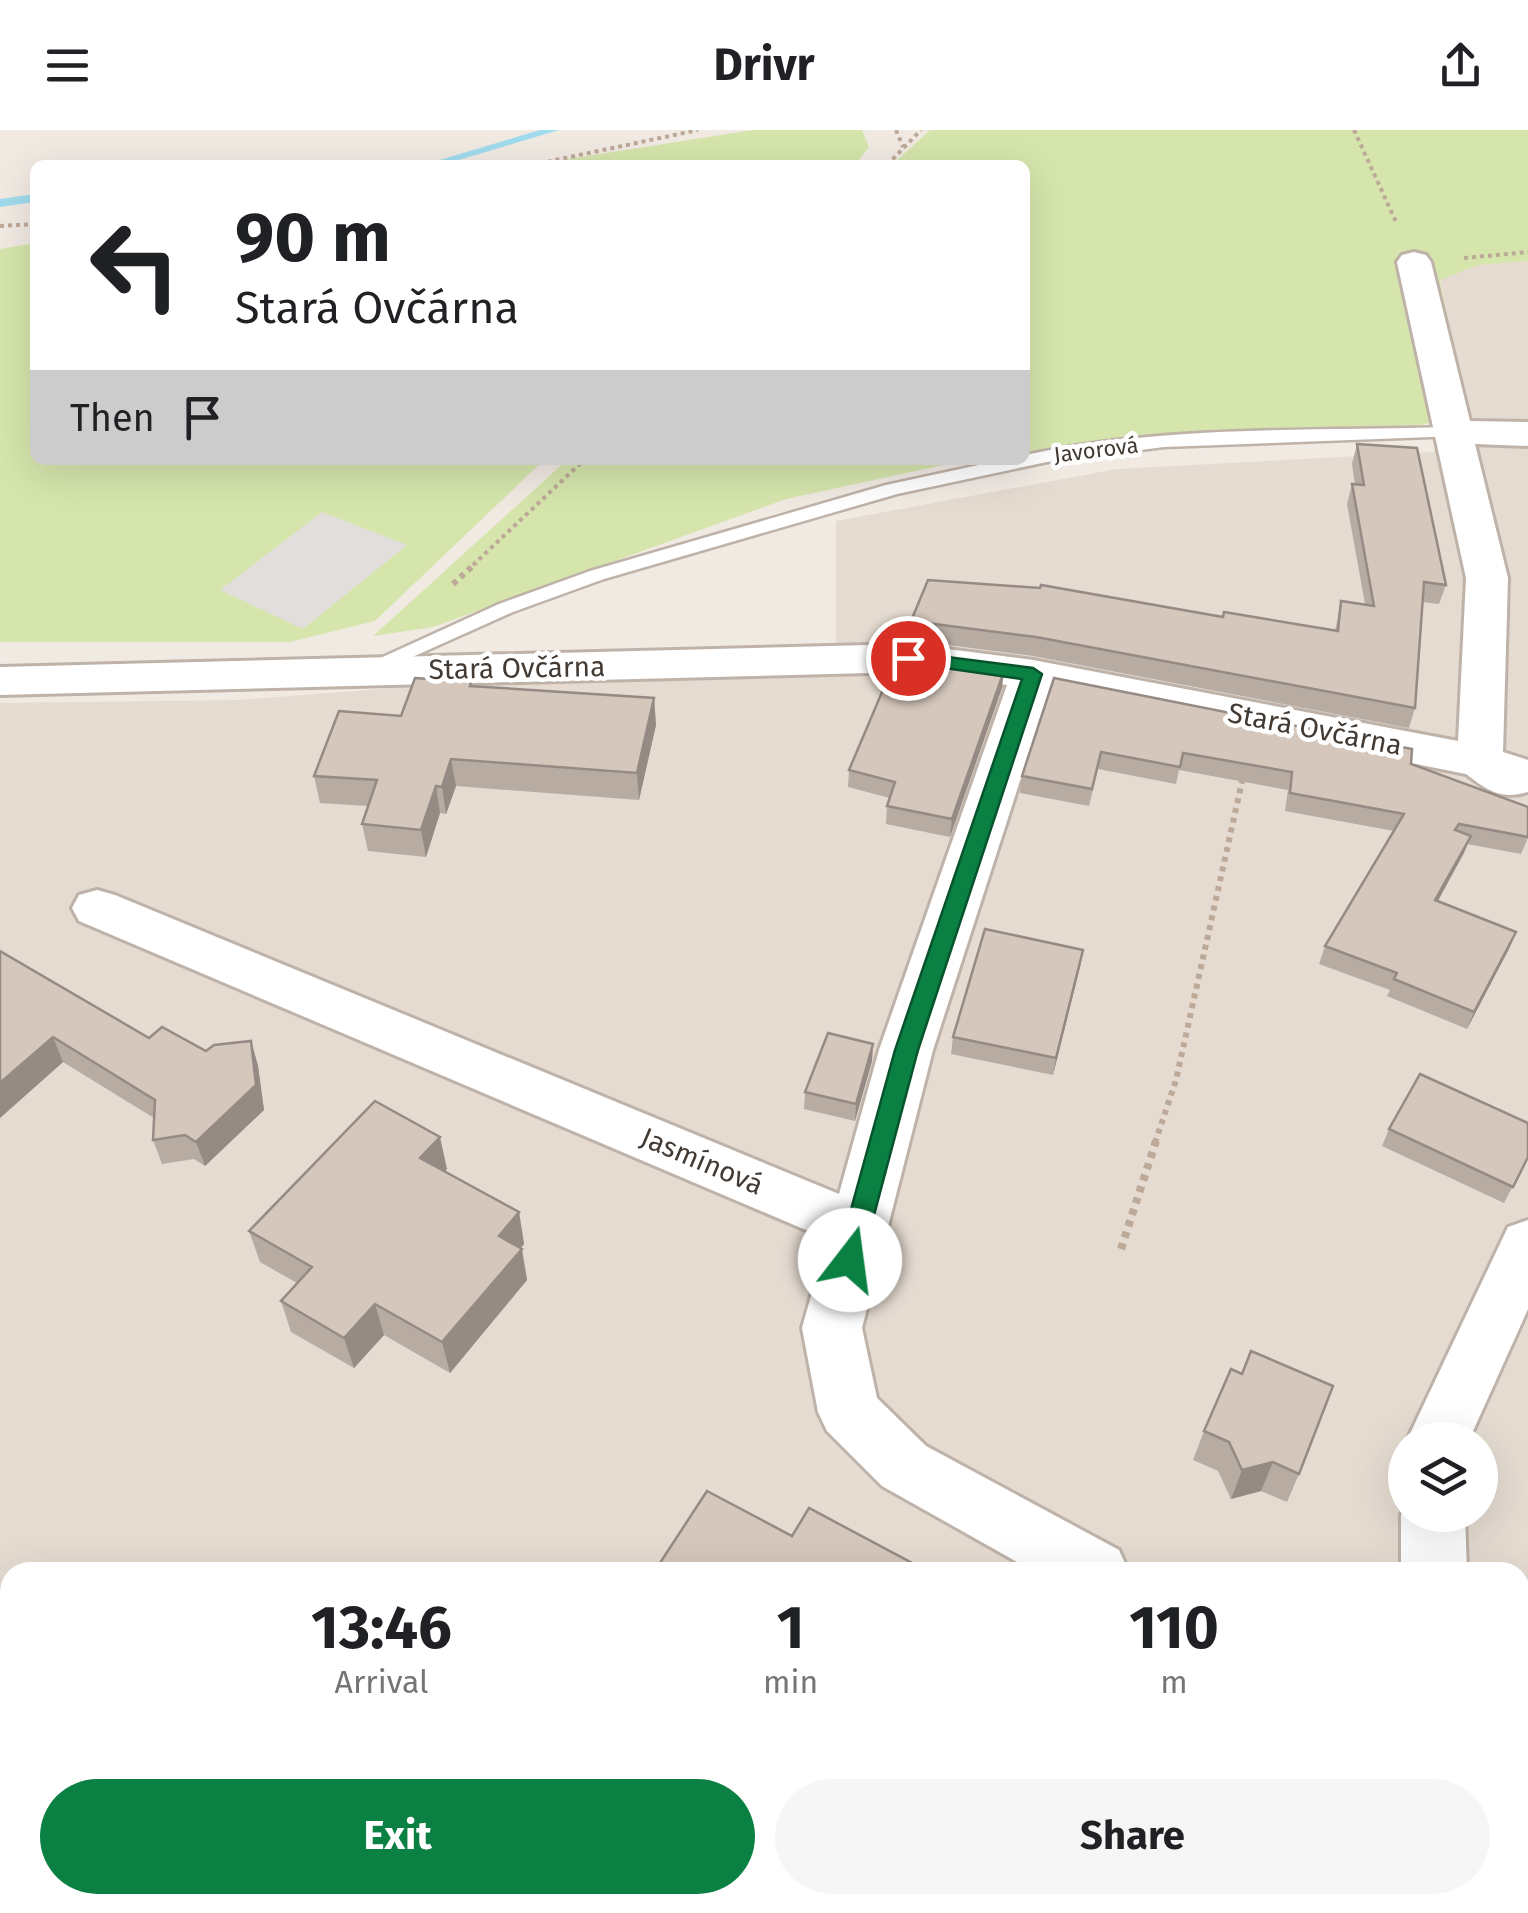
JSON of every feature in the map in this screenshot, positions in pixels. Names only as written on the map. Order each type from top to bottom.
[{"type":"street","points":[[1414,262],[1487,578],[1480,761]]},
{"type":"street","name":"Javorová","points":[[1452,432],[1528,434]]},
{"type":"street","name":"Stará Ovčárna","points":[[0,681],[908,658],[1033,674],[1480,761],[1528,776]]},
{"type":"street","points":[[1033,674],[906,1050],[832,1328],[849,1412],[904,1466],[1078,1562]]},
{"type":"street","name":"Stará Ovčárna","points":[[1480,761],[1528,799]]},
{"type":"street","name":"Jasmínová","points":[[96,908],[858,1227]]},
{"type":"street","points":[[1446,1422],[1528,1244]]},
{"type":"street","points":[[1433,1532],[1434,1562]]},
{"type":"lane","name":"Javorová","points":[[1030,460],[1164,441],[1452,432]]},
{"type":"lane","name":"Javorová","points":[[362,671],[506,608],[720,536],[894,489],[1005,465]]},
{"type":"path","points":[[556,160],[698,130]]},
{"type":"path","points":[[896,130],[903,148]]},
{"type":"path","points":[[891,160],[922,130]]},
{"type":"path","points":[[1354,130],[1414,262],[1528,252]]},
{"type":"path","points":[[0,226],[30,224]]},
{"type":"path","points":[[445,592],[579,465]]},
{"type":"path","points":[[1121,1249],[1176,1080],[1257,718]]},
{"type":"shaded area","points":[[1528,261],[1528,1562],[0,1562],[0,703],[238,700],[514,679],[836,670],[836,521],[1117,469],[1433,452],[1468,415],[1440,279],[1478,265]]},
{"type":"shaded area","points":[[322,512],[407,545],[303,629],[220,590]]},
{"type":"green space","points":[[753,130],[862,130],[869,147],[859,160],[562,160]]},
{"type":"green space","points":[[930,130],[1528,130],[1528,261],[1478,265],[1440,280],[1466,411],[1422,425],[1175,433],[1030,452],[1030,160],[897,160]]},
{"type":"green space","points":[[30,244],[30,465],[539,465],[375,621],[290,642],[0,642],[0,249]]},
{"type":"green space","points":[[561,465],[944,465],[786,499],[433,627],[373,636]]},
{"type":"building","points":[[1357,444],[1417,448],[1446,585],[1424,582],[1415,708],[1036,637],[911,621],[928,580],[1040,588],[1041,585],[1223,617],[1224,612],[1338,631],[1341,601],[1374,606],[1352,484],[1364,485]]},
{"type":"building","points":[[896,659],[1004,671],[952,819],[887,806],[895,782],[849,770]]},
{"type":"building","points":[[415,678],[471,682],[470,686],[654,698],[637,773],[451,759],[442,787],[436,786],[421,830],[362,824],[377,780],[314,776],[339,711],[401,716]]},
{"type":"building","points":[[1054,678],[1412,749],[1411,764],[1528,807],[1528,837],[1459,824],[1455,830],[1471,836],[1435,900],[1516,932],[1474,1012],[1394,979],[1397,973],[1325,946],[1404,814],[1290,793],[1292,772],[1183,753],[1180,767],[1101,752],[1092,789],[1022,776]]},
{"type":"building","points":[[985,929],[1083,950],[1056,1058],[953,1037]]},
{"type":"building","points":[[0,951],[149,1038],[162,1027],[206,1051],[214,1045],[251,1041],[256,1085],[196,1142],[185,1135],[153,1140],[155,1100],[53,1037],[0,1083]]},
{"type":"building","points":[[828,1033],[873,1044],[856,1104],[805,1092]]},
{"type":"building","points":[[1420,1074],[1528,1123],[1528,1157],[1513,1187],[1389,1129]]},
{"type":"building","points":[[375,1101],[440,1137],[420,1158],[519,1212],[499,1236],[522,1249],[442,1342],[375,1304],[344,1338],[281,1301],[312,1267],[249,1231]]},
{"type":"building","points":[[1251,1351],[1333,1386],[1299,1474],[1273,1462],[1242,1470],[1229,1442],[1204,1431],[1231,1369],[1242,1374]]},
{"type":"building","points":[[707,1491],[792,1536],[809,1508],[910,1562],[661,1562]]},
{"type":"waterway","points":[[447,160],[553,130]]},
{"type":"waterway","points":[[0,203],[30,199]]},
{"type":"route","points":[[850,1260],[906,1050],[1033,674],[908,658]]}]
